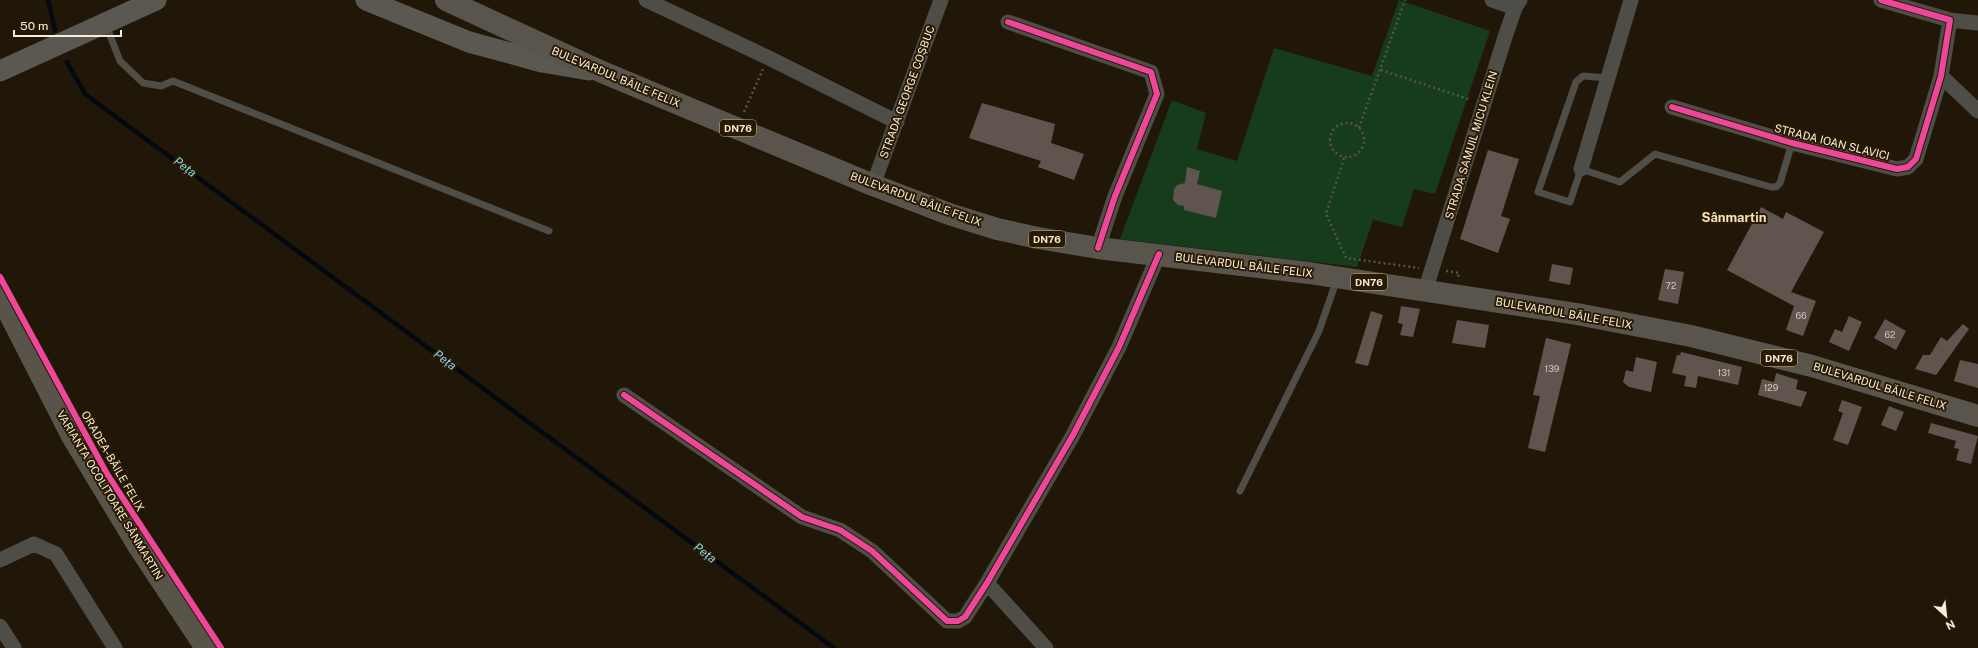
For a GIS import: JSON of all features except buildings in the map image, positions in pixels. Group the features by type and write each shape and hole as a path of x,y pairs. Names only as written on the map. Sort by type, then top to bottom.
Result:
{"highway":[{"name":"VARIANTA OCOLITOARE SÂNMARTIN","path":"0,295 72,436 139,547 206,648"}],"main road":[{"path":"0,71 156,0"},
{"path":"366,0 469,42 542,62 602,72"},
{"name":"BULEVARDUL BĂILE FELIX","path":"446,0 602,72 873,185 949,214 997,229 1038,238 1098,248 1159,254 1338,277 1577,314 1691,336 1812,366 1978,416"}],"street":[{"path":"646,0 897,122"},
{"name":"STRADA GEORGE COȘBUC","path":"873,185 941,0"},
{"path":"1492,0 1518,4"},
{"path":"1581,169 1631,0"},
{"path":"1881,0 1950,20 1978,23"},
{"name":"STRADA SAMUIL MICU KLEIN","path":"1425,291 1518,4"},
{"name":"STRADA IOAN SLAVICI","path":"1672,107 1792,142 1897,168 1908,167 1916,159 1941,76 1950,20"},
{"path":"1008,22 1151,72 1156,85 1157,94 1115,196 1098,248"},
{"path":"1941,76 1978,111"},
{"path":"624,395 802,517 840,530 872,551 946,620 958,621 964,617 987,584 1091,401 1119,347 1159,254"},
{"path":"0,560 34,544 56,554 115,648"},
{"path":"987,584 1046,648"},
{"path":"0,626 14,648"}],"lane":[{"path":"105,23 120,60 143,83 161,86 173,81 549,231"},
{"path":"1608,78 1583,76 1576,82 1538,192 1570,202 1581,169 1620,182 1655,154 1771,187 1776,187 1780,184 1792,142"},
{"path":"1240,491 1319,331 1338,277"}],"path":[{"path":"1359,128 1405,0"},
{"path":"737,128 768,58"},
{"path":"1381,70 1485,104"},
{"path":"1348,123 1359,128 1364,138 1362,148 1355,156 1344,158 1334,152 1329,141 1333,130 1337,126 1348,123"},
{"path":"1344,158 1326,214 1346,258 1459,273 1454,295"}],"green space":[{"path":"1399,0 1490,31 1435,194 1414,189 1402,227 1373,220 1357,267 1120,239 1172,100 1206,113 1197,149 1237,161 1274,48 1372,76"}],"waterway":[{"name":"Peța","path":"48,0 55,30"},
{"name":"Peța","path":"67,62 85,94 834,648"}],"cycle path":[{"path":"1672,107 1792,143 1897,169 1908,167 1916,159 1941,76 1950,20 1881,0"},
{"path":"1008,22 1151,72 1157,94 1115,196 1098,248"},
{"path":"624,395 802,517 840,530 872,551 947,621 958,621 965,617 987,583 1073,435 1119,347 1159,254"},
{"name":"ORADEA-BĂILE FELIX","path":"0,277 107,474 221,648"}],"district":[{"name":"Sânmartin","path":"1734,217"}]}
